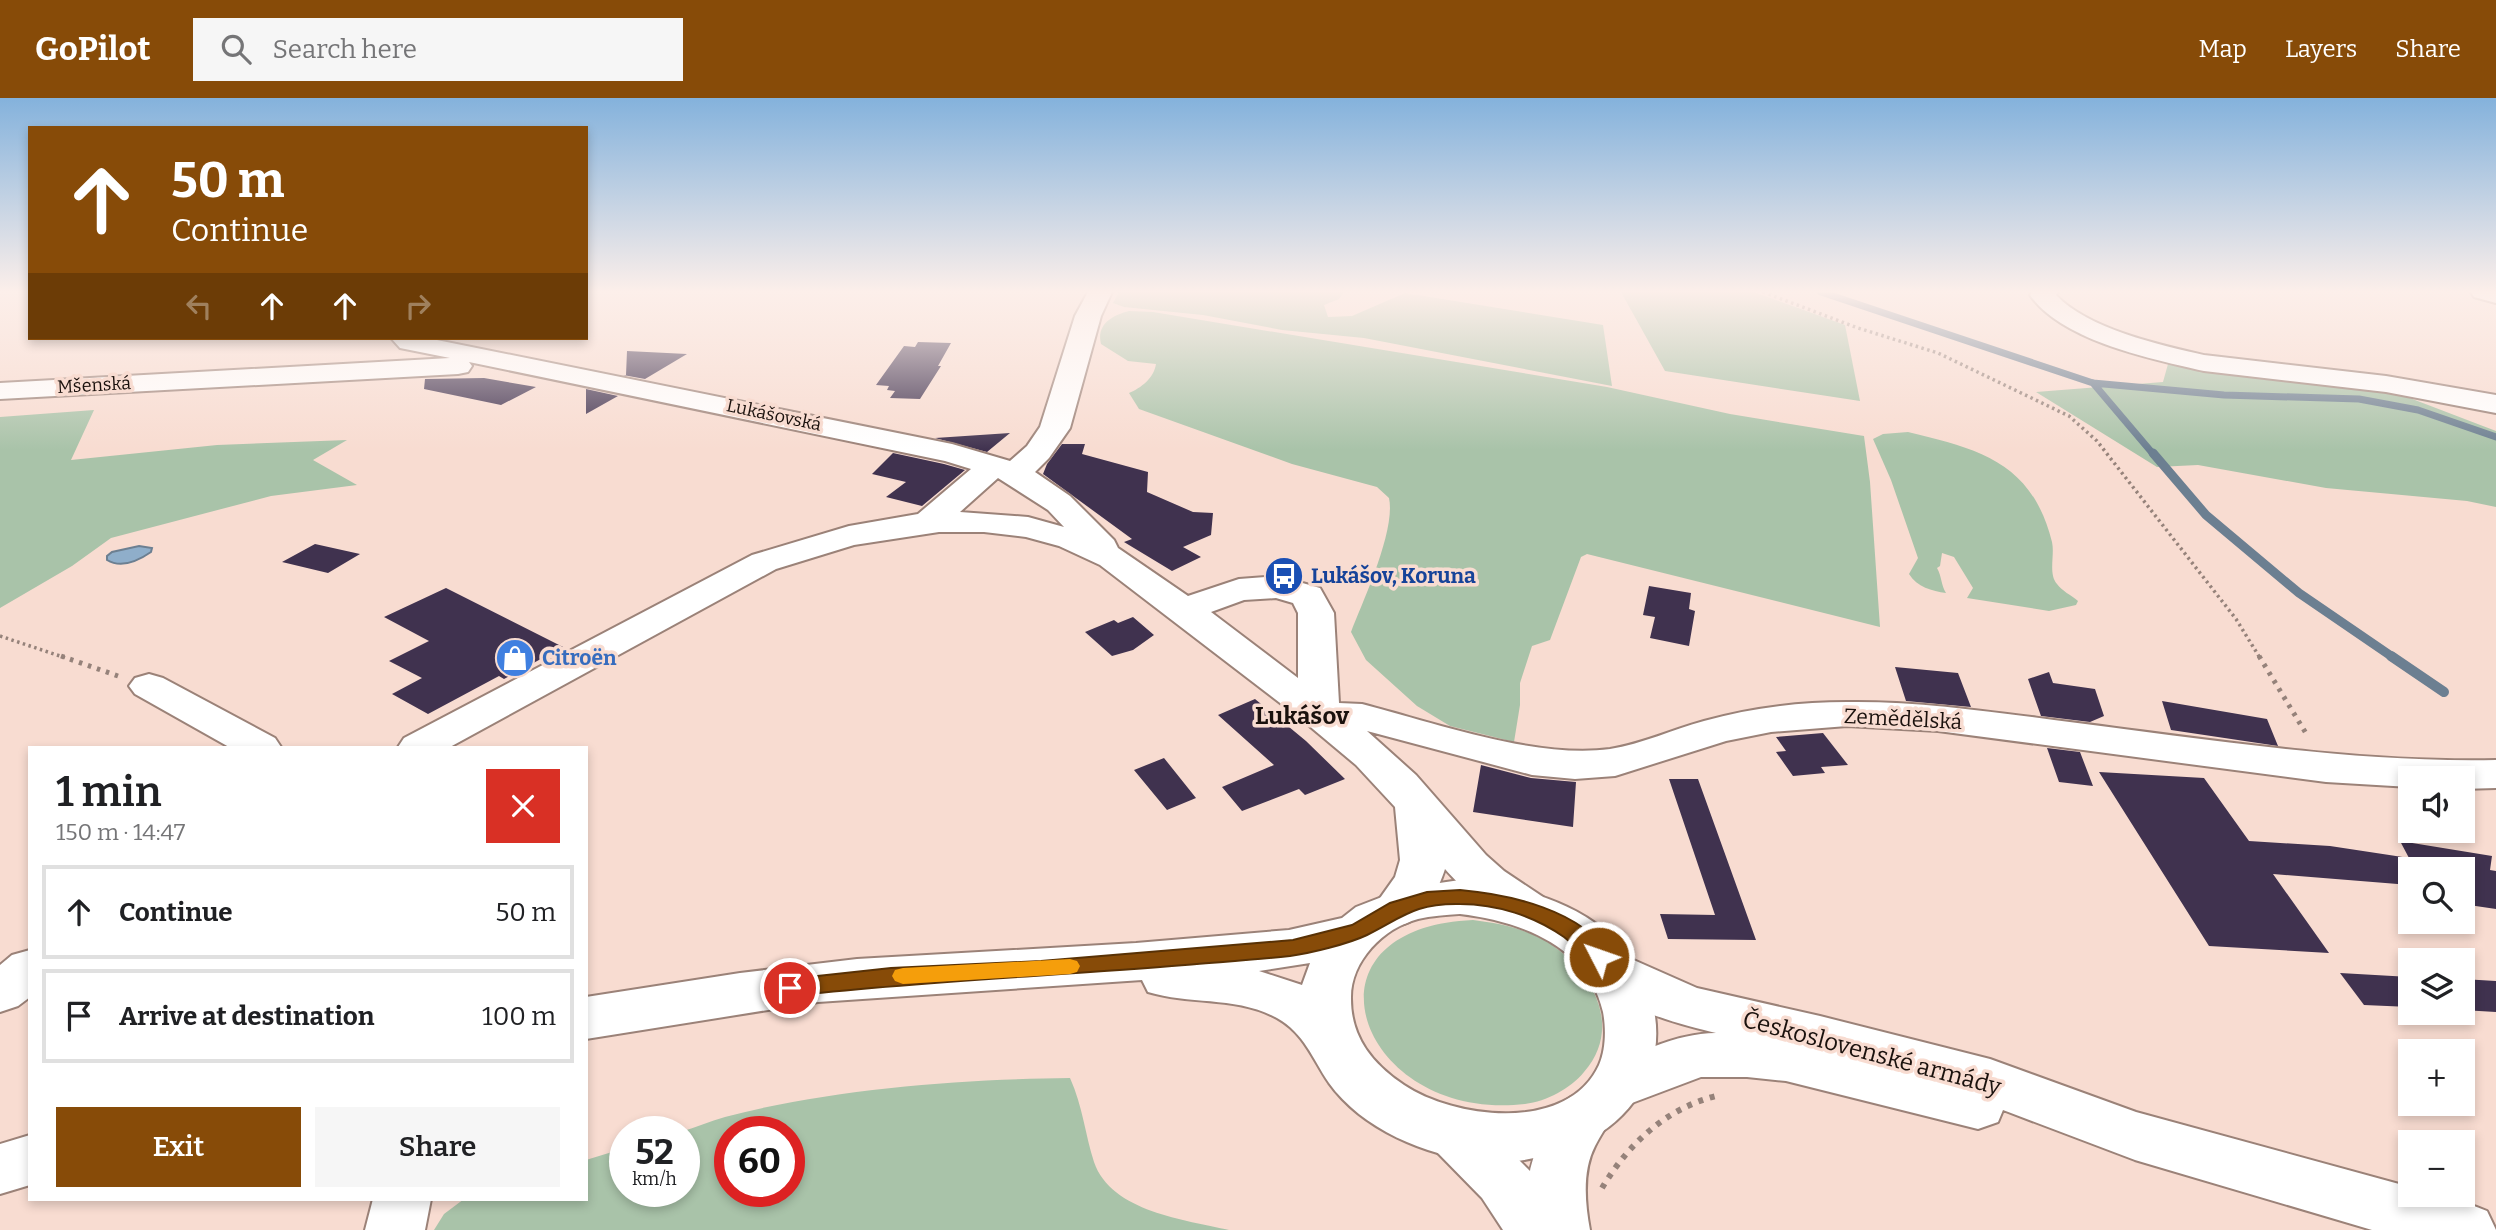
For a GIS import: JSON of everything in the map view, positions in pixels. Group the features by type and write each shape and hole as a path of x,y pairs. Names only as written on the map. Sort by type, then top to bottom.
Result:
{"street":[{"name":"Lukášovská","path":"422,345 770,414 952,453 1005,469 1059,503 1113,558"},
{"path":"928,523 1005,469 1038,452 1055,428 1080,345"},
{"path":"2137,345 2204,363 2386,384 2496,404"},
{"name":"Mšenská","path":"0,391 350,371 463,366 523,367"},
{"name":"Československé armády","path":"421,746 764,562 849,534 928,523 989,523 1025,528 1077,542 1113,558 1185,608 1320,713 1388,772 1472,869 1504,895 1526,909 1559,924 1588,944 1611,969 1626,998 1633,1028 1629,1058 1600,1101"},
{"path":"1185,608 1239,590 1278,587 1307,596 1316,613 1320,713"},
{"path":"149,686 258,746"},
{"name":"Zemědělská","path":"1320,713 1362,717 1532,761 1575,765 1615,762 1718,730 1772,719 1847,714 1938,718 2326,768 2448,775 2496,774"},
{"name":"Československé armády","path":"1417,804 1425,857 1418,879 1339,951 1328,976 1324,1004 1330,1033 1346,1066 1374,1095 1411,1118 1455,1133 1490,1138 1524,1137 1556,1129 1654,1069 1702,1055 1760,1056 1798,1061 1997,1110 2135,1136"},
{"name":"Československé armády","path":"1377,919 1427,899 1460,897 1493,900 1526,909"},
{"path":"588,1018 740,993 891,976 1041,969 1273,950 1321,942 1377,919"},
{"path":"1041,969 1226,983 1293,1004 1312,1014 1330,1033"},
{"name":"Československé armády","path":"1611,969 1650,991 1691,1007 1820,1037 1990,1082 2135,1136 2466,1230"},
{"path":"0,992 28,971"},
{"path":"1560,1230 1556,1185 1560,1158 1569,1135 1600,1101"},
{"path":"1455,1133 1503,1180 1536,1230"},
{"path":"0,1169 28,1161"},
{"path":"395,1230 402,1201"}],"path":[{"path":"1912,345 1938,353 2069,416 2097,441 2236,619 2326,768"},
{"path":"0,636 149,686"}],"green space":[{"path":"1102,345 1352,345 1607,387 1730,414 1864,436 1870,482 1880,627 1587,554 1581,557 1550,640 1532,646 1520,683 1520,705 1514,742 1450,726 1417,706 1366,660 1351,632 1383,546 1390,512 1389,498 1377,487 1292,464 1139,409 1129,393 1146,382 1153,374 1156,364 1128,361"},
{"path":"1399,345 1606,345 1612,386"},
{"path":"1650,345 1849,345 1860,401 1665,371"},
{"path":"2168,364 2381,387 2496,431 2496,507 2467,501 2326,488 2198,465 2157,467 2036,392 2163,382"},
{"path":"94,410 71,460 217,445 347,440 313,460 357,485 271,496 111,538 72,566 0,608 0,417"},
{"path":"1908,432 1979,453 1999,463 2016,477 2031,493 2043,515 2052,542 2054,580 2061,589 2078,601 2076,605 2049,611 1967,598 1973,588 1954,557 1942,553 1940,566 1937,568 1946,593 1925,588 1912,578 1909,574 1918,558 1891,480 1873,439 1883,434"},
{"path":"1473,920 1510,927 1544,940 1561,951 1575,965 1597,998 1602,1035 1596,1054 1578,1078 1550,1097 1525,1104 1468,1102 1421,1084 1387,1056 1368,1022 1365,987 1380,955 1416,931"},
{"path":"1070,1078 1094,1162 1103,1179 1116,1192 1152,1211 1229,1230 434,1230 444,1214 461,1201 588,1201 588,1159 609,1153 609,1207 700,1207 700,1125 714,1121 714,1207 805,1207 805,1116 729,1116 808,1099 896,1087"}],"water":[{"path":"139,546 152,548 151,552 124,564 107,560 107,556 112,552"}],"building":[{"path":"950,345 938,366 941,366 920,399 890,398 895,391 887,390 889,386 876,385 904,346"},
{"path":"627,351 687,354 645,379 623,375 626,375"},
{"path":"484,378 536,387 501,405 424,389 425,379"},
{"path":"586,389 618,396 586,414"},
{"path":"1010,433 987,452 935,438"},
{"path":"1062,444 1085,444 1082,454 1148,472 1147,492 1193,512 1213,513 1211,535 1183,547 1201,557 1172,571 1124,542 1132,539 1043,474"},
{"path":"893,453 965,470 922,506 886,497 906,482 872,474"},
{"path":"315,544 360,554 328,573 282,562"},
{"path":"1649,586 1691,593 1689,609 1695,611 1689,646 1650,638 1655,617 1643,615"},
{"path":"446,588 563,647 504,679 499,676 428,714 392,694 422,678 389,661 429,641 384,617"},
{"path":"1133,617 1154,635 1133,650 1112,656 1085,632 1114,620 1118,623"},
{"path":"1895,667 1958,673 1971,707 1906,701"},
{"path":"2049,672 2053,683 2095,689 2104,716 2090,722 2041,716 2028,679"},
{"path":"1255,699 1306,741 1345,779 1305,795 1299,789 1242,811 1222,787 1274,765 1218,715"},
{"path":"2162,701 2267,719 2278,746 2171,730"},
{"path":"1823,733 1848,765 1821,767 1825,773 1793,776 1776,752 1786,751 1776,737"},
{"path":"2047,748 2080,752 2093,786 2059,782"},
{"path":"1164,758 1196,798 1167,810 1134,770"},
{"path":"1481,765 1531,778 1576,782 1573,827 1473,812"},
{"path":"2099,772 2204,778 2249,841 2330,846 2402,857 2398,857 2398,884 2273,874 2329,953 2209,946"},
{"path":"1669,779 1698,779 1756,940 1668,939 1660,914 1715,915"},
{"path":"2401,843 2492,856 2490,870 2496,871 2496,909 2475,906 2475,857 2408,857"},
{"path":"2340,973 2398,976 2398,1006 2364,1005"},
{"path":"2475,980 2496,981 2496,1012 2475,1011"}],"waterway":[{"path":"1979,345 2093,383"},
{"path":"2093,383 2224,395 2359,399 2418,410 2496,437"},
{"path":"2093,383 2154,455"},
{"path":"2153,453 2206,515 2299,593 2394,658"},
{"path":"2391,656 2444,692"}],"slow traffic":[{"path":"903,976 1070,966"}],"place":[{"name":"Lukášov, Koruna","path":"1284,576"},
{"name":"Citroën","path":"515,658"}],"district":[{"name":"Lukášov","path":"1302,716"}],"route":[{"path":"790,988 891,976 1041,969 1293,948 1340,937 1397,908 1427,899 1460,897 1493,900 1526,909 1559,924 1588,944 1599,957"}]}
